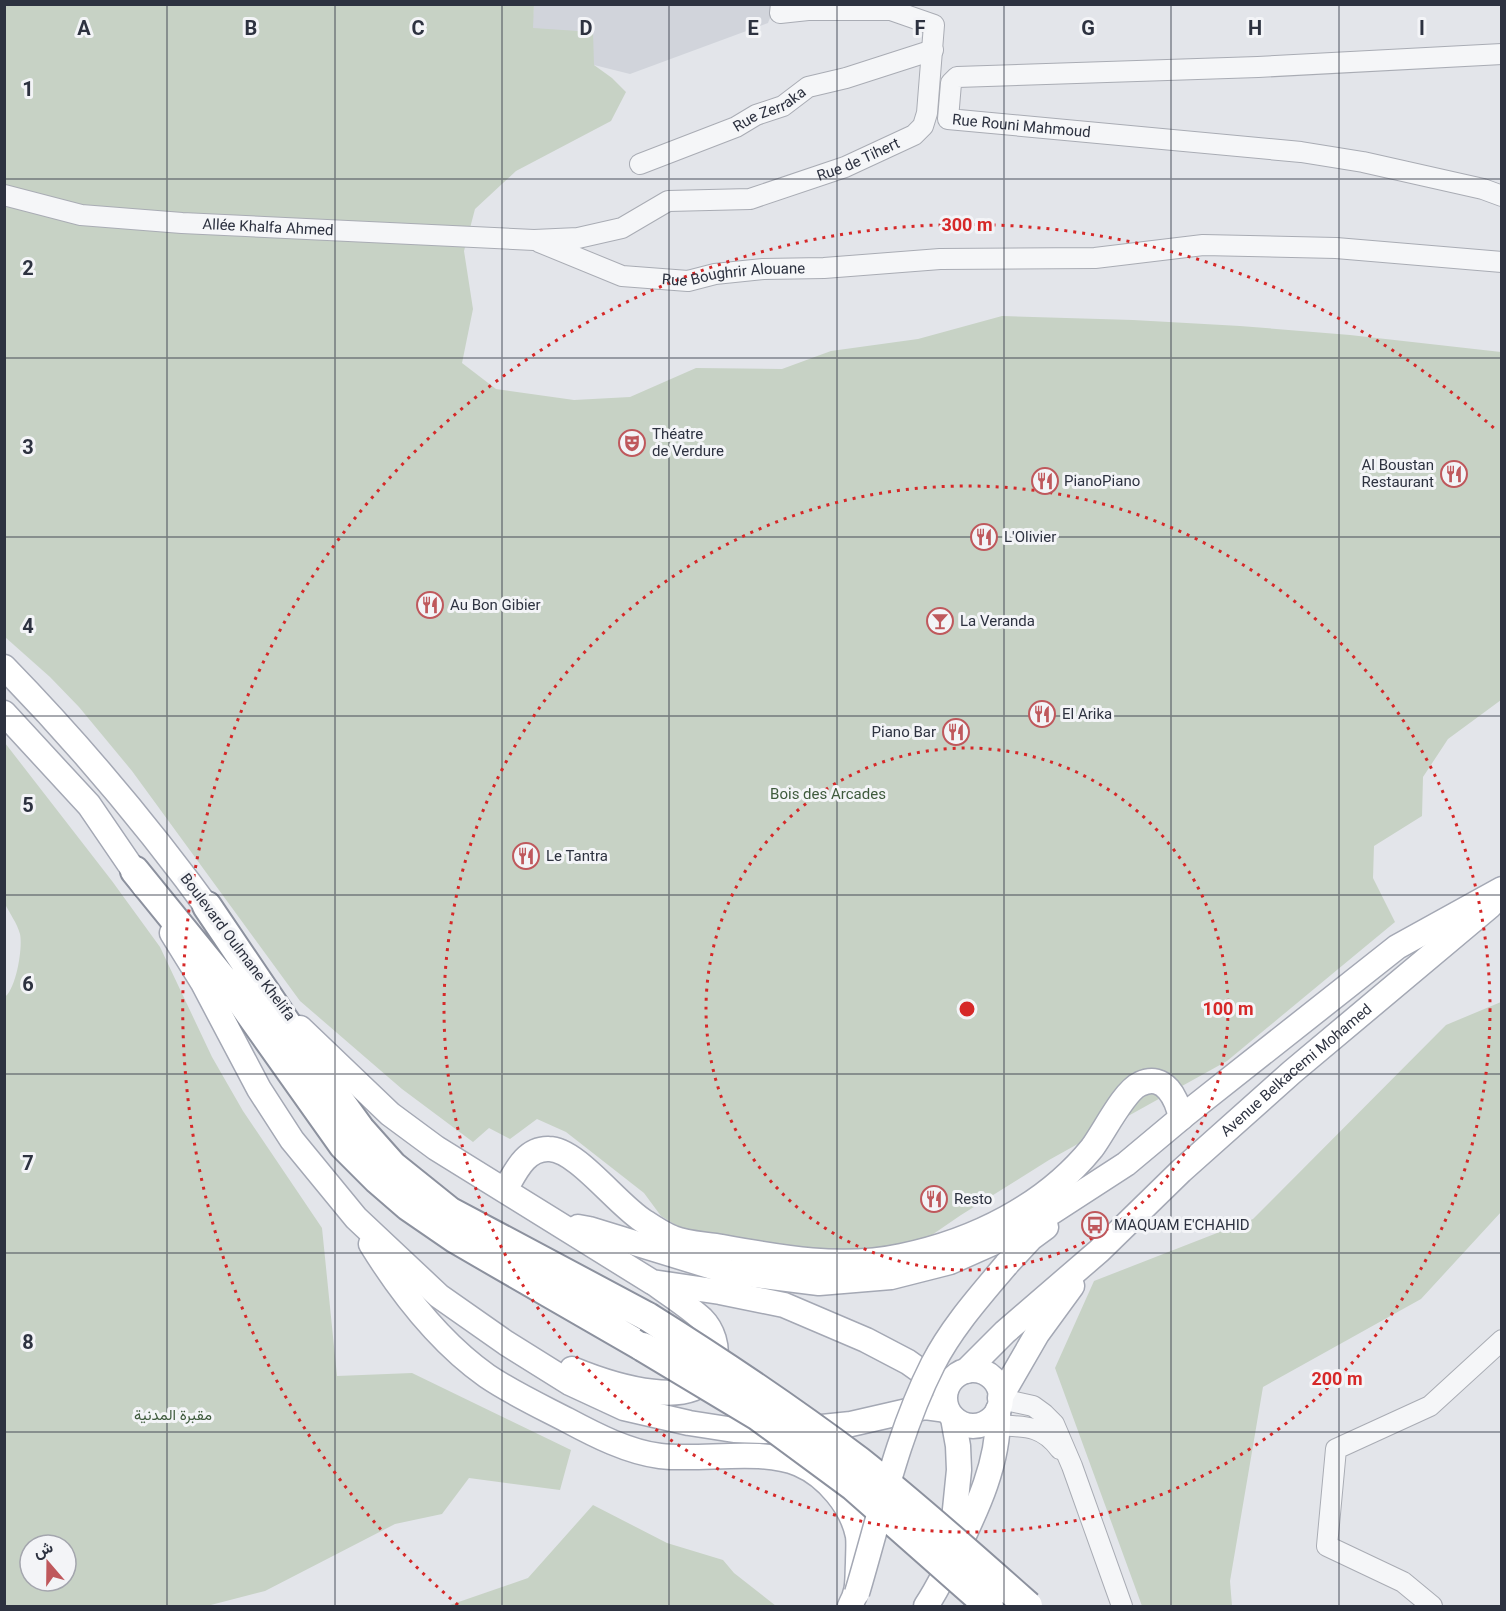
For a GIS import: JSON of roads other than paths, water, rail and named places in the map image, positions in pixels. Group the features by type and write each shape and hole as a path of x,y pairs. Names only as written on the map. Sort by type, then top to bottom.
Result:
{"highway":[{"path":"135,871 243,1004 344,1145 378,1180 408,1206 456,1239 758,1416 853,1486 989,1606"},
{"path":"207,906 326,1082 360,1129 393,1166 449,1211 648,1317 701,1350 859,1462 972,1555 1028,1606"}],"main road":[{"name":"Boulevard Oulmane Khelifa","path":"4,667 45,709 106,779 168,855 305,1035 390,1114 436,1148 652,1282 703,1320 711,1332 716,1347 716,1361 711,1375 702,1385 672,1394 624,1386 584,1374 506,1343"},
{"path":"4,713 89,806 135,871 203,983 259,1089 292,1140 356,1218 439,1296 506,1343 570,1383 624,1408 689,1423 764,1431 851,1424 925,1407 949,1406"},
{"path":"853,1600 907,1426 934,1363 967,1311 1006,1264 1032,1238 1397,947 1502,889"},
{"name":"Avenue Belkacemi Mohamed","path":"1099,1251 1181,1171 1267,1095 1502,897"},
{"path":"505,1190 523,1161 532,1154 549,1149 563,1153 581,1164 618,1202 643,1221 674,1238 803,1260 859,1262 901,1257 944,1246 1001,1223 1060,1182 1078,1165 1097,1142 1131,1089 1141,1083 1151,1080 1168,1087 1178,1103 1181,1118"},
{"path":"560,1225 589,1229 729,1272 819,1283 891,1277 950,1263 1004,1238 1052,1212 1126,1164"},
{"path":"356,1218 407,1297 468,1361 508,1389 598,1435 633,1450 657,1456 682,1458 769,1456 800,1464 826,1482 846,1507 858,1536 853,1600"},
{"path":"950,1563 959,1470 958,1446 949,1406 951,1381 966,1371 1016,1322 1099,1251"},
{"path":"652,1282 720,1292 784,1305 866,1340 908,1362 966,1425 996,1412 1036,1334 1099,1251"},
{"path":"926,1606 937,1590 980,1501 990,1470 999,1389 990,1376 983,1372 966,1371"}],"street":[{"name":"Rue de Tihert","path":"534,240 578,237 622,228 668,201 750,199 845,167 914,135 923,126 927,113 934,25 891,10 808,10 780,13 781,4"},
{"name":"Rue Zerraka","path":"640,164 736,127 756,115 783,106 808,87 846,78 933,50"},
{"name":"Rue Rouni Mahmoud","path":"1502,54 1258,67 957,77 951,83 948,119 1301,152 1363,162 1483,189 1502,196"},
{"name":"Allée Khalfa Ahmed","path":"4,195 81,215 182,223 534,240"},
{"name":"Rue Boughrir Alouane","path":"534,240 622,276 688,281 715,274 763,269 824,268 940,259 1095,258 1203,245 1336,248 1502,262"},
{"path":"1432,1606 1403,1581 1327,1546 1336,1449 1430,1406 1502,1341"},
{"path":"996,1412 1033,1406 1054,1424 1072,1466 1122,1606"},
{"path":"996,1412 1042,1431 1053,1439 1072,1466"}],"place":[{"name":"Théatre de Verdure","path":"632,443"},
{"name":"Al Boustan Restaurant","path":"1454,474"},
{"name":"PianoPiano","path":"1045,481"},
{"name":"L'Olivier","path":"984,537"},
{"name":"Au Bon Gibier","path":"430,605"},
{"name":"La Veranda","path":"940,621"},
{"name":"El Arika","path":"1042,714"},
{"name":"Piano Bar","path":"956,732"},
{"name":"Le Tantra","path":"526,856"},
{"name":"Resto","path":"934,1199"},
{"name":"MAQUAM E'CHAHID","path":"1095,1225"}],"park label":[{"name":"Bois des Arcades","path":"828,794"},
{"name":"مقبرة المدنية","path":"173,1415"}]}
